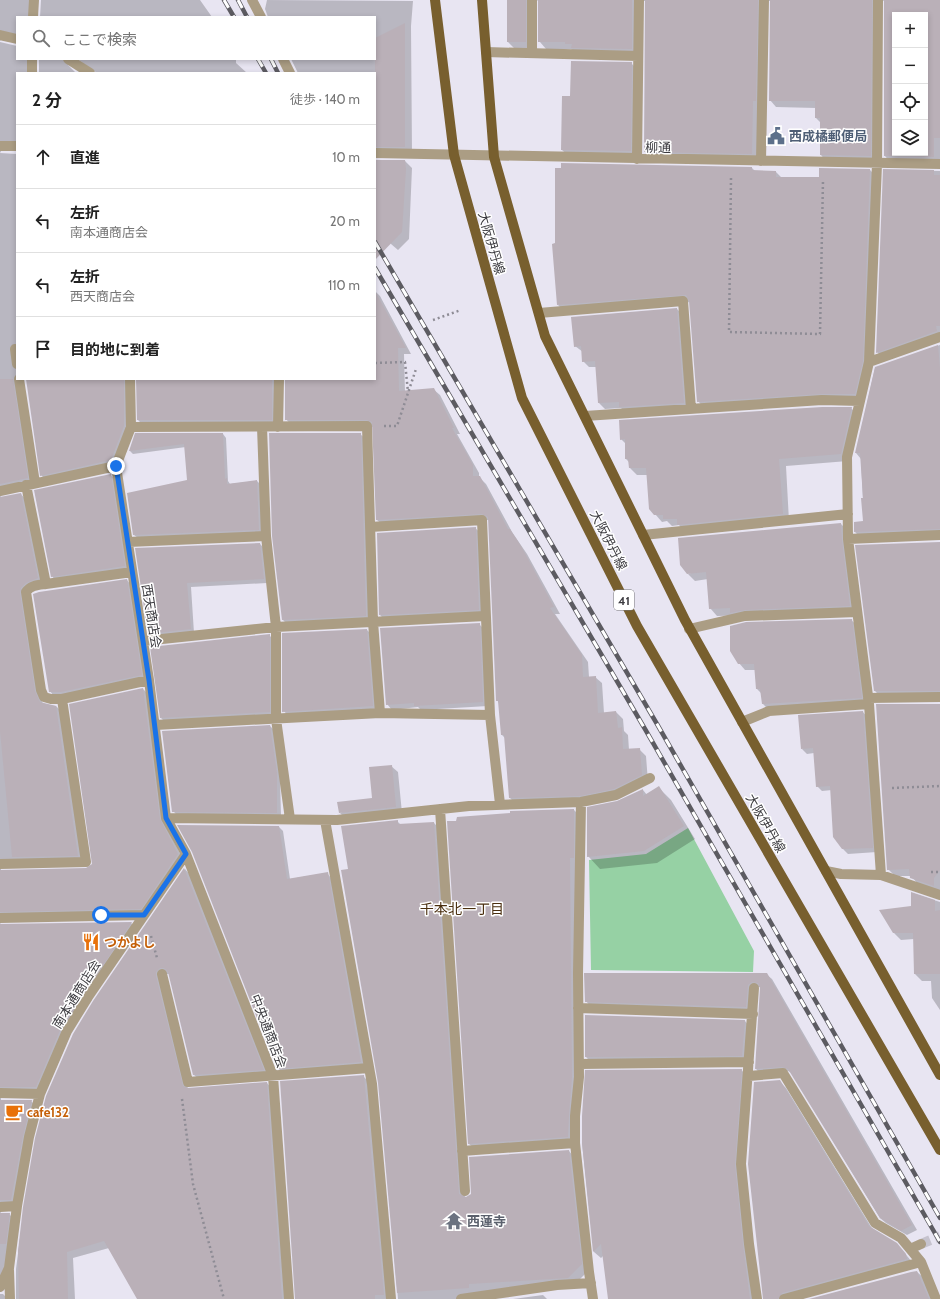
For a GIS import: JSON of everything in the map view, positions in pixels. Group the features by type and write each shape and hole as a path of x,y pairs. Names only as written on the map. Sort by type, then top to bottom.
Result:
{"main road":[{"name":"大阪伊丹線","path":"435,0 454,155 522,398 637,626 940,1150"},
{"name":"大阪伊丹線","path":"482,0 494,157 545,336 689,629 940,1075"}],"street":[{"path":"33,16 34,0"},
{"path":"252,0 260,16"},
{"path":"532,0 532,53"},
{"path":"636,159 639,0"},
{"path":"761,161 764,0"},
{"path":"878,0 877,164 869,362 847,456 848,540 868,701 882,875"},
{"path":"0,35 16,38"},
{"path":"486,52 638,56"},
{"path":"32,60 32,72"},
{"path":"70,60 88,72"},
{"path":"284,60 290,72"},
{"path":"0,146 16,146"},
{"name":"柳通","path":"376,153 494,157 940,164"},
{"path":"539,313 683,301 691,410"},
{"path":"869,362 940,337"},
{"path":"15,349 16,356"},
{"path":"19,380 31,484 46,584"},
{"path":"0,491 116,466 131,427 130,380"},
{"path":"278,427 279,380"},
{"path":"585,416 822,400 860,401"},
{"path":"131,427 367,426 372,622 380,713"},
{"path":"262,427 266,536 276,627 276,719 290,819"},
{"name":"西天商店会","path":"116,466 149,680 166,818 186,854"},
{"path":"643,535 848,514"},
{"path":"370,527 482,520 490,715 500,804"},
{"path":"128,542 266,536"},
{"path":"848,540 940,536"},
{"path":"132,572 34,586 26,592 41,690 44,697 51,699 62,699 149,680"},
{"path":"689,629 745,616 857,612"},
{"path":"143,641 276,627 485,616"},
{"path":"742,722 768,711 868,701 940,697"},
{"path":"0,864 86,862 62,699"},
{"path":"155,725 380,713 490,715"},
{"path":"166,818 325,820 500,804 581,802 616,794 650,778"},
{"path":"581,802 578,1008 579,1064 575,1116 576,1143 593,1299"},
{"path":"440,809 465,1191"},
{"path":"325,820 369,1068 391,1299"},
{"name":"南本通商店会","path":"9,1268 17,1206 29,1137 40,1094 67,1031 88,997 186,854"},
{"name":"中央通商店会","path":"186,854 273,1076 289,1299"},
{"path":"826,871 840,874 882,875 940,896"},
{"path":"0,918 144,915"},
{"path":"162,974 188,1082 369,1068"},
{"path":"754,988 749,1076 741,1164 757,1299"},
{"path":"578,1008 752,1014"},
{"path":"579,1064 749,1062"},
{"path":"749,1076 783,1073 875,1223 901,1238 921,1262 936,1299"},
{"path":"0,1093 40,1094"},
{"path":"462,1151 576,1143"},
{"path":"0,1207 17,1206"},
{"path":"910,1249 921,1244"},
{"path":"784,1299 813,1295 921,1262"},
{"path":"0,1288 9,1268"},
{"path":"9,1268 10,1299"},
{"path":"461,1299 557,1285 591,1283"}],"path":[{"path":"731,161 729,332 820,334 823,163"},
{"path":"433,320 460,310"},
{"path":"376,363 405,362 408,394"},
{"path":"367,426 397,426 416,369"},
{"path":"875,789 940,786"},
{"path":"144,915 162,974"},
{"path":"188,1082 180,1088 193,1184 224,1299"}],"green space":[{"path":"688,828 754,951 753,972 591,970 589,860 646,854"}],"building":[{"path":"507,0 526,0 526,42 507,42"},
{"path":"538,0 632,0 632,49 571,48 572,44 565,44 565,42 538,42"},
{"path":"645,0 758,0 756,101 753,101 752,154 644,152"},
{"path":"770,0 872,0 871,156 820,155 820,118 815,118 815,101 769,101"},
{"path":"884,0 940,0 940,138 934,138 934,157 884,156"},
{"path":"405,23 405,147 376,147 376,38"},
{"path":"571,61 632,62 631,151 561,150 562,96 570,96"},
{"path":"376,160 405,160 406,169 402,232 376,259"},
{"path":"561,163 752,167 752,170 776,171 776,177 819,177 819,168 870,169 863,361 855,394 822,394 697,402 689,301 686,295 557,305 552,244 555,243 555,168 561,168"},
{"path":"883,169 934,170 934,175 940,175 940,326 936,326 937,331 876,353"},
{"path":"376,293 406,348 398,348 399,391 434,388 454,428 452,428 473,465 473,476 480,476 508,529 510,529 521,546 554,607 550,608 582,655 583,677 596,676 598,713 616,711 618,728 622,727 623,749 640,748 642,775 614,789 580,796 509,798 504,735 501,735 498,701 496,701 488,517 482,514 376,520 372,422 367,420 285,420 285,380 376,380"},
{"path":"677,308 684,403 619,407 619,402 598,403 595,361 582,362 581,346 574,347 571,317"},
{"path":"938,345 940,368 940,529 854,532 854,522 863,521 860,453 855,453 875,367"},
{"path":"0,379 13,379 28,478 0,484"},
{"path":"26,380 124,380 124,426 111,460 40,476"},
{"path":"136,380 272,380 272,420 137,420"},
{"path":"822,407 852,407 841,454 779,459 783,514 677,525 677,519 663,519 663,515 654,515 649,509 646,468 629,468 628,459 625,459 625,439 620,440 619,420"},
{"path":"135,433 223,433 225,479 227,478 227,484 257,480 259,530 133,535 127,493 187,480 184,444 129,451"},
{"path":"269,433 361,433 366,616 282,620 272,536"},
{"path":"111,474 125,566 51,577 34,490"},
{"path":"21,493 38,578 26,583 21,588 20,593 35,691 40,702 56,706 78,856 12,857 0,731 0,497"},
{"path":"841,523 850,606 745,610 730,613 730,608 709,609 706,572 687,574 680,565 678,538"},
{"path":"476,527 479,610 379,615 377,533"},
{"path":"940,542 940,691 874,691 855,545"},
{"path":"260,543 264,579 187,583 191,629 148,634 135,548"},
{"path":"127,579 142,675 61,692 49,692 33,594"},
{"path":"852,619 862,698 762,704 760,689 756,689 754,664 738,664 730,651 730,626 746,622"},
{"path":"480,623 483,702 414,706 414,703 386,705 380,628"},
{"path":"367,629 373,706 282,712 282,633"},
{"path":"270,634 270,712 160,718 150,647"},
{"path":"143,688 160,819 178,854 141,909 0,912 0,870 86,868 92,864 69,704"},
{"path":"876,704 940,704 940,870 934,878 934,886 910,878 909,869 887,870"},
{"path":"863,711 873,848 842,849 833,837 830,786 816,787 813,748 801,749 798,715"},
{"path":"270,725 277,773 277,813 172,812 162,731"},
{"path":"392,765 396,807 339,813 337,802 372,798 369,767"},
{"path":"659,786 684,826 644,851 587,857 587,807 617,801 643,789 643,796"},
{"path":"574,809 574,858 570,858 572,1077 568,1137 468,1144 447,821 456,821 457,817 510,813 510,811"},
{"path":"398,820 398,824 434,822 459,1194 466,1197 471,1194 469,1157 569,1150 582,1264 568,1278 469,1284 469,1288 397,1293 378,1083 341,870 348,869 341,826"},
{"path":"177,825 279,826 287,879 328,872 361,1062 277,1069 192,852"},
{"path":"184,868 264,1070 193,1075 168,972 164,968 160,968 156,972 156,976 183,1086 188,1088 267,1082 282,1299 137,1299 104,1241 67,1252 68,1299 19,1299 18,1251 23,1207 35,1138 46,1096 73,1034 93,1001"},
{"path":"911,892 935,900 935,911 940,910 940,974 914,974 913,933 893,933 879,910 911,906"},
{"path":"132,922 61,1028 36,1087 0,1087 0,924"},
{"path":"584,973 767,973 912,1225 901,1231 880,1218 788,1069 782,1067 755,1069 760,988 758,983 752,982 748,985 746,1007 585,1002"},
{"path":"585,1015 745,1020 742,1056 585,1057"},
{"path":"742,1069 735,1165 750,1299 608,1299 601,1244 593,1252 582,1143 585,1070"},
{"path":"364,1075 384,1295 375,1295 375,1299 295,1299 280,1081"},
{"path":"780,1080 869,1226 897,1243 906,1254 907,1259 782,1293 778,1299 763,1299 748,1164 754,1082"},
{"path":"0,1100 32,1100 23,1136 11,1200 0,1200"},
{"path":"0,1213 10,1213 6,1244 0,1244"},
{"path":"917,1271 929,1299 809,1299 911,1272"}],"tunnel":[{"path":"921,1244 940,1236"}],"railway":[{"path":"224,0 233,16"},
{"path":"238,0 246,16"},
{"path":"259,60 265,72"},
{"path":"272,60 278,72"},
{"path":"376,244 657,724 940,1218"},
{"path":"376,270 645,729 940,1242"}],"place":[{"name":"西成橘郵便局","path":"776,136"},
{"name":"つかよし","path":"91,942"},
{"name":"cafe132","path":"14,1112"},
{"name":"西蓮寺","path":"454,1221"}],"district":[{"name":"千本北一丁目","path":"462,909"}],"route":[{"path":"101,915 144,915 186,854 166,818 149,680 116,466"}]}
